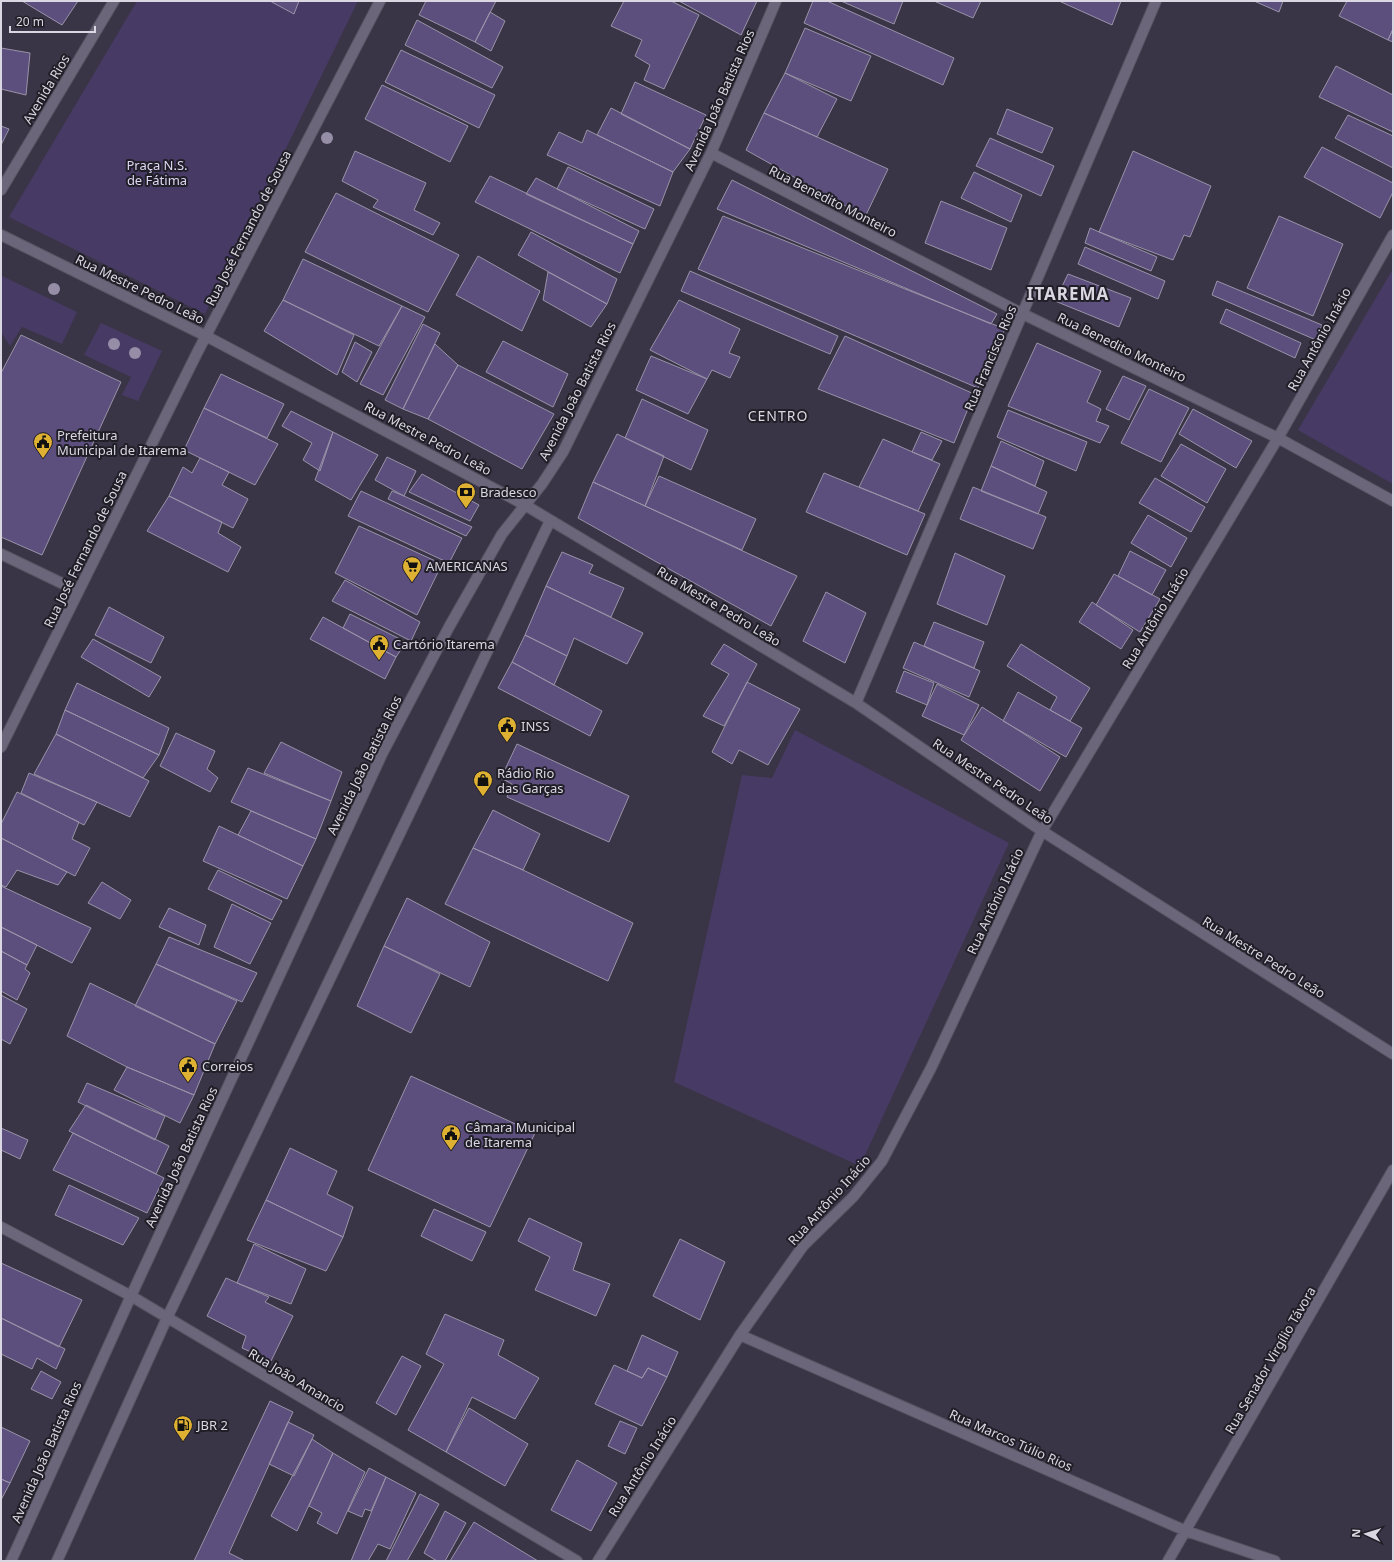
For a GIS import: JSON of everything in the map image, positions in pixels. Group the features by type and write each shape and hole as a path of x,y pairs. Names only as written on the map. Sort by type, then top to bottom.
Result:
{"street":[{"name":"Avenida Rios","path":"1,190 114,1"},
{"name":"Rua José Fernando de Sousa","path":"1,747 206,336 380,1"},
{"name":"Avenida João Batista Rios","path":"11,1561 382,754 449,627 502,534 563,452 711,153 776,1"},
{"name":"Rua Francisco Rios","path":"856,703 1156,1"},
{"name":"Rua Benedito Monteiro","path":"711,153 1023,314 1278,438 1393,501"},
{"name":"Rua Mestre Pedro Leão","path":"1,235 206,336 525,504 856,703 1042,831 1393,1054"},
{"name":"Rua Antônio Inácio","path":"598,1561 740,1335 803,1246 853,1197 882,1161 931,1068 1042,831 1278,438 1393,235"},
{"path":"57,1561 167,1318 550,520"},
{"path":"1,554 78,591"},
{"name":"Rua Senador Virgílio Távora","path":"1168,1561 1393,1170"},
{"name":"Rua João Amancio","path":"1,1227 132,1296 577,1561"},
{"name":"Rua Marcos Túlio Rios","path":"740,1335 1186,1531 1275,1561"}],"green space":[{"name":"Praça N.S. de Fátima","path":"137,1 358,1 205,314 9,217"},
{"path":"1393,269 1393,484 1298,430"},
{"path":"2,276 77,312 62,344 22,327 10,346 1,332"},
{"path":"101,323 162,351 138,401 122,395 131,377 84,355"},
{"path":"795,730 1009,843 860,1166 674,1082 742,775 772,778"}],"building":[{"path":"22,1 78,1 62,25"},
{"path":"270,1 299,1 294,14"},
{"path":"426,1 496,1 475,42 419,15"},
{"path":"624,1 671,1 699,15 664,89 644,80 650,65 635,56 642,40 611,26"},
{"path":"679,1 757,1 741,35"},
{"path":"813,1 827,1 954,58 943,85 804,23"},
{"path":"841,1 903,1 894,24"},
{"path":"934,1 981,1 973,18"},
{"path":"1059,1 1121,1 1112,25"},
{"path":"1254,1 1283,1 1279,12"},
{"path":"1347,1 1393,1 1393,29 1388,40 1339,16"},
{"path":"490,12 505,21 491,51 475,42"},
{"path":"417,20 503,67 492,88 405,45"},
{"path":"805,28 871,56 851,101 785,73"},
{"path":"1393,29 1393,42 1388,40"},
{"path":"1,48 30,53 26,95 1,89"},
{"path":"401,50 495,95 479,128 385,82"},
{"path":"1336,66 1393,95 1393,132 1319,97"},
{"path":"785,73 837,99 817,137 764,113"},
{"path":"635,82 706,115 690,149 621,114"},
{"path":"382,85 468,126 450,162 365,119"},
{"path":"611,108 690,149 673,172 597,135"},
{"path":"1007,109 1053,128 1042,153 997,134"},
{"path":"764,113 888,169 865,217 746,150"},
{"path":"1348,115 1393,136 1393,168 1335,138"},
{"path":"1,126 9,129 1,145"},
{"path":"587,130 673,172 660,206 547,155 559,132 582,143"},
{"path":"990,138 1054,166 1041,196 976,166"},
{"path":"1322,147 1393,183 1393,192 1380,218 1304,177"},
{"path":"355,151 426,183 414,210 440,223 433,235 373,207 378,200 342,181"},
{"path":"1133,151 1211,186 1190,237 1184,235 1173,260 1099,232"},
{"path":"568,167 654,209 645,229 557,189"},
{"path":"974,172 1022,195 1011,222 961,198"},
{"path":"490,176 633,244 620,273 475,202"},
{"path":"536,178 639,231 633,244 526,194"},
{"path":"732,180 997,314 991,324 717,209"},
{"path":"336,193 459,255 428,312 305,252"},
{"path":"941,201 1007,228 991,270 925,243"},
{"path":"723,216 1005,329 978,388 698,269"},
{"path":"1279,216 1343,244 1313,316 1247,288"},
{"path":"1090,228 1157,257 1151,271 1085,243"},
{"path":"531,232 617,279 607,304 518,255"},
{"path":"1085,247 1165,281 1158,299 1078,264"},
{"path":"478,256 540,291 522,331 456,295"},
{"path":"303,259 402,306 379,346 283,300"},
{"path":"690,271 838,336 830,354 681,291"},
{"path":"548,272 607,304 591,327 543,300"},
{"path":"1068,274 1131,298 1119,327 1055,301"},
{"path":"1217,281 1322,325 1316,340 1212,295"},
{"path":"283,300 354,335 337,375 264,331"},
{"path":"679,300 740,329 729,353 740,357 730,378 712,370 707,379 650,350"},
{"path":"402,306 425,317 383,395 360,384"},
{"path":"1226,309 1301,343 1295,358 1220,323"},
{"path":"423,324 440,333 403,409 385,400"},
{"name":"Prefeitura Municipal de Itarema","path":"21,335 121,382 42,555 1,537 1,373"},
{"path":"845,336 974,394 954,443 818,389"},
{"path":"503,341 568,374 553,407 486,372"},
{"path":"355,342 372,352 357,382 342,372"},
{"path":"1037,343 1101,371 1087,402 1101,409 1096,421 1109,426 1100,443 1008,406"},
{"path":"435,344 458,365 428,419 403,409"},
{"path":"651,356 707,379 688,414 636,390"},
{"path":"458,365 554,414 522,469 428,419"},
{"path":"221,374 284,404 267,438 204,408"},
{"path":"1123,376 1146,386 1129,420 1106,409"},
{"path":"1149,389 1189,408 1161,462 1121,443"},
{"path":"642,399 708,430 691,470 625,438"},
{"path":"204,408 278,444 255,485 184,450"},
{"path":"1193,409 1252,441 1236,468 1179,434"},
{"path":"1008,410 1087,442 1076,471 997,437"},
{"path":"291,411 333,432 320,471 303,460 312,443 282,426"},
{"path":"333,432 378,455 351,500 315,480"},
{"path":"921,432 942,441 932,460 912,452"},
{"path":"617,434 664,456 645,506 593,482"},
{"path":"883,439 940,464 918,511 859,487"},
{"path":"1001,441 1044,461 1035,486 991,466"},
{"path":"1181,444 1226,469 1207,503 1161,476"},
{"path":"387,457 416,471 404,496 375,480"},
{"path":"200,458 229,472 222,485 248,499 233,528 169,496 183,467 192,473"},
{"path":"991,466 1047,492 1038,514 981,491"},
{"path":"824,473 925,514 907,555 806,512"},
{"path":"422,474 479,505 470,521 409,492"},
{"path":"659,476 756,519 742,550 645,506"},
{"path":"1155,478 1205,507 1191,532 1139,503"},
{"path":"593,482 797,576 771,626 578,518"},
{"path":"973,487 1046,517 1033,549 960,519"},
{"path":"361,491 462,538 449,563 348,516"},
{"path":"392,491 472,527 466,536 388,499"},
{"path":"169,496 222,522 218,533 241,547 228,572 147,531"},
{"path":"1148,515 1187,538 1171,567 1131,543"},
{"path":"359,526 442,564 417,615 335,573"},
{"path":"1130,551 1166,570 1152,595 1118,576"},
{"path":"562,552 593,565 589,573 624,588 611,617 546,586"},
{"path":"955,553 1005,576 987,625 937,604"},
{"path":"1114,574 1160,599 1140,632 1096,605"},
{"path":"345,580 420,622 411,641 332,601"},
{"path":"546,586 643,633 627,664 574,638 567,656 525,635"},
{"path":"826,592 866,613 845,663 803,641"},
{"path":"1092,602 1133,630 1121,649 1079,622"},
{"path":"109,607 164,637 151,663 95,635"},
{"path":"350,614 406,642 396,657 343,628"},
{"path":"323,617 396,657 385,679 310,639"},
{"path":"934,622 984,642 974,668 924,646"},
{"path":"525,635 567,656 554,685 512,662"},
{"path":"93,639 161,677 149,697 81,657"},
{"path":"914,642 980,671 969,697 903,668"},
{"path":"724,644 757,664 724,726 703,716 729,674 711,664"},
{"path":"1021,644 1090,688 1070,721 1050,710 1057,697 1007,666"},
{"path":"512,662 602,711 590,736 498,688"},
{"path":"904,671 934,683 927,705 896,692"},
{"path":"747,682 800,709 768,765 739,750 732,764 712,752"},
{"path":"77,683 169,728 159,755 65,710"},
{"path":"937,684 979,705 964,735 922,716"},
{"path":"1018,692 1082,728 1066,757 1003,721"},
{"path":"982,707 1060,757 1040,791 961,740"},
{"path":"65,710 159,755 143,778 56,734"},
{"path":"176,733 215,751 207,769 218,778 210,792 160,766"},
{"path":"56,734 149,781 130,817 34,774"},
{"path":"281,742 342,772 331,801 264,773"},
{"path":"517,744 629,796 609,842 507,797 512,784 501,778"},
{"path":"248,768 331,801 316,839 231,802"},
{"path":"29,773 97,802 84,825 21,793"},
{"path":"17,792 79,822 72,839 90,848 75,876 1,838 1,824"},
{"path":"493,810 540,834 523,870 473,848"},
{"path":"251,811 316,839 303,866 238,835"},
{"path":"219,826 303,866 287,899 203,861"},
{"path":"1,838 67,872 58,885 17,870 6,887 1,885"},
{"path":"473,848 523,870 633,923 608,981 445,904"},
{"path":"218,870 282,901 272,920 208,889"},
{"path":"102,882 131,900 120,919 88,903"},
{"path":"1,886 91,928 72,963 1,927"},
{"path":"407,898 490,942 470,987 384,946"},
{"path":"232,904 271,923 250,964 214,947"},
{"path":"169,908 206,925 199,945 159,927"},
{"path":"1,927 37,945 27,965 1,951"},
{"path":"169,937 257,973 242,1002 156,964"},
{"path":"384,946 440,974 411,1033 357,1006"},
{"path":"1,951 27,965 25,969 30,973 17,1000 1,991"},
{"path":"156,964 237,1001 215,1044 135,1006"},
{"path":"90,983 215,1044 194,1095 127,1067 67,1036"},
{"path":"1,995 27,1009 10,1044 1,1039"},
{"path":"127,1067 194,1095 180,1123 114,1090"},
{"name":"Câmara Municipal de Itarema","path":"411,1076 535,1133 490,1227 368,1170"},
{"path":"87,1083 165,1116 155,1140 78,1102"},
{"path":"86,1105 169,1146 156,1174 69,1131"},
{"path":"1,1128 28,1140 20,1159 1,1150"},
{"path":"73,1133 164,1178 147,1213 53,1170"},
{"path":"290,1148 337,1171 327,1194 353,1207 343,1237 266,1200"},
{"path":"69,1185 139,1218 123,1245 55,1215"},
{"path":"266,1200 343,1237 326,1271 247,1240"},
{"path":"434,1209 486,1232 472,1261 421,1236"},
{"path":"529,1218 582,1243 573,1270 610,1284 596,1316 535,1290 550,1257 518,1241"},
{"path":"680,1239 725,1262 700,1320 653,1296"},
{"path":"254,1244 306,1269 291,1304 237,1283"},
{"path":"1,1263 82,1300 59,1347 1,1318"},
{"path":"226,1278 269,1297 265,1302 293,1316 271,1361 242,1348 246,1336 207,1316"},
{"path":"445,1314 504,1340 498,1355 539,1378 515,1419 472,1397 446,1452 408,1430 444,1364 426,1354"},
{"path":"1,1318 65,1349 56,1369 37,1358 32,1369 1,1354"},
{"path":"642,1335 678,1352 667,1377 648,1368 642,1378 627,1371"},
{"path":"402,1356 421,1366 396,1415 376,1403"},
{"path":"614,1365 642,1378 648,1368 667,1377 642,1426 595,1404"},
{"path":"41,1371 61,1382 52,1399 31,1389"},
{"path":"270,1401 293,1412 229,1553 245,1561 194,1561"},
{"path":"469,1408 528,1444 505,1486 446,1452"},
{"path":"620,1421 637,1428 625,1454 608,1446"},
{"path":"288,1422 314,1435 294,1476 269,1464"},
{"path":"1,1427 30,1441 10,1483 1,1479"},
{"path":"312,1439 333,1453 297,1531 271,1516"},
{"path":"333,1453 365,1472 337,1534 317,1523 322,1513 309,1506"},
{"path":"577,1460 617,1483 591,1531 551,1510"},
{"path":"369,1468 386,1477 371,1511 365,1509 362,1517 348,1511"},
{"path":"386,1477 416,1493 390,1549 378,1544 368,1561 351,1561"},
{"path":"1,1479 10,1483 1,1500"},
{"path":"420,1494 439,1504 407,1561 386,1561"},
{"path":"445,1511 466,1523 445,1561 437,1561 424,1553"},
{"path":"474,1522 538,1561 450,1561"}],"place":[{"name":"Prefeitura Municipal de Itarema","path":"43,459"},
{"name":"Bradesco","path":"466,509"},
{"name":"AMERICANAS","path":"412,583"},
{"name":"Cartório Itarema","path":"379,661"},
{"name":"INSS","path":"507,743"},
{"name":"Rádio Rio das Garças","path":"483,797"},
{"name":"Correios","path":"188,1083"},
{"name":"Câmara Municipal de Itarema","path":"451,1151"},
{"name":"JBR 2","path":"183,1442"}],"district":[{"name":"ITAREMA","path":"1068,294"},
{"name":"CENTRO","path":"778,416"}]}
